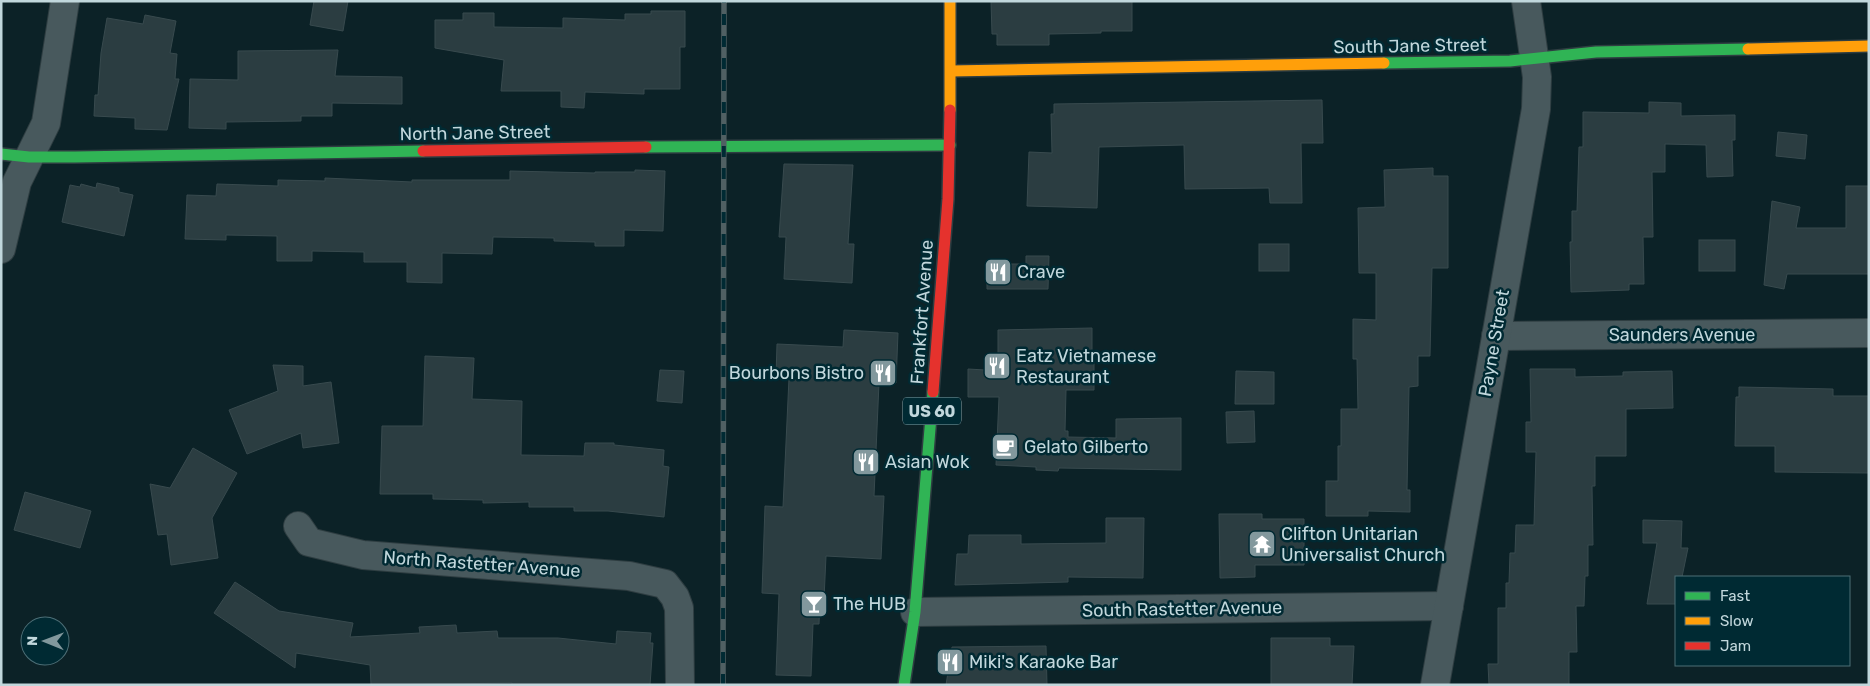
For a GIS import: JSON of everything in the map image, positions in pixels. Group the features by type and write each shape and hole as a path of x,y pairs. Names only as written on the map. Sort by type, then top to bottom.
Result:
{"street":[{"path":"1,249 16,182 46,123 65,1"},
{"name":"Frankfort Avenue","path":"904,685 915,612 948,199 951,71 950,1"},
{"name":"Payne Street","path":"1435,685 1536,109 1538,77 1526,1"},
{"name":"South Jane Street","path":"951,71 1510,62 1596,52 1869,46"},
{"name":"North Jane Street","path":"1,154 29,157 698,146 950,145"},
{"name":"Saunders Avenue","path":"1496,336 1869,333"},
{"name":"North Rastetter Avenue","path":"298,526 309,542 363,555 629,576 665,584 676,597 679,608 680,685"},
{"name":"South Rastetter Avenue","path":"915,612 1449,606"}],"building":[{"path":"314,1 348,1 343,31 310,25"},
{"path":"991,1 1132,1 1132,31 1049,34 1049,45 997,45 997,34 992,34"},
{"path":"651,11 685,11 685,47 680,47 680,89 644,89 644,94 585,92 584,108 561,107 561,91 501,91 504,60 435,48 435,20 463,20 463,13 494,13 494,27 563,28 563,18 625,20 625,14 651,14"},
{"path":"145,15 176,21 170,53 177,54 175,79 179,79 167,130 135,129 135,118 94,116 95,95 98,95 101,53 107,18 143,24"},
{"path":"338,50 335,76 402,77 402,104 332,103 332,116 301,116 301,121 226,122 226,129 189,128 190,79 238,80 238,51"},
{"path":"1322,100 1323,143 1301,143 1302,203 1270,203 1269,188 1185,189 1184,145 1099,147 1097,208 1027,206 1029,152 1052,153 1051,114 1054,114 1054,104"},
{"path":"1649,102 1681,103 1681,116 1735,115 1735,140 1732,140 1733,176 1707,177 1706,145 1665,144 1665,172 1652,172 1653,237 1643,237 1644,284 1629,284 1629,290 1571,292 1570,242 1572,242 1572,211 1577,211 1579,147 1583,147 1583,112 1649,113"},
{"path":"1778,132 1807,135 1805,159 1776,156"},
{"path":"784,164 853,165 848,244 854,244 852,283 784,279 786,237 779,237"},
{"path":"1433,168 1433,176 1448,176 1448,268 1432,268 1430,356 1418,356 1418,386 1409,387 1407,490 1410,490 1410,512 1368,511 1368,516 1326,516 1326,481 1338,481 1338,446 1341,446 1341,409 1358,409 1357,359 1353,359 1353,319 1376,320 1376,273 1359,273 1358,208 1385,207 1384,170"},
{"path":"635,170 665,171 663,231 624,230 624,246 595,246 595,242 554,241 554,238 493,237 492,254 442,253 442,283 407,282 407,262 364,262 364,252 312,251 312,261 277,261 277,236 226,235 226,240 185,239 187,195 216,196 217,184 278,186 278,180 325,181 325,178 412,182 412,180 510,180 510,171 595,173 635,172"},
{"path":"97,183 119,188 119,192 133,195 124,236 62,222 70,185 80,187 81,184 96,188"},
{"path":"1846,186 1869,186 1869,274 1787,274 1784,289 1764,285 1772,201 1800,207 1796,228 1846,228"},
{"path":"1699,240 1735,240 1735,271 1699,271"},
{"path":"1259,244 1289,244 1289,271 1259,271"},
{"path":"1026,256 1049,256 1048,289 987,289 987,264 1026,264"},
{"path":"1092,328 1094,390 1066,390 1065,431 1068,431 1068,437 1116,438 1116,419 1181,418 1181,470 1059,468 1058,471 1036,470 1036,467 996,465 999,397 968,397 968,369 985,370 985,360 998,361 998,330"},
{"path":"844,330 898,333 896,383 879,383 874,496 884,496 881,559 826,556 824,599 820,599 819,624 813,624 811,676 776,675 779,594 762,593 765,506 783,507 789,378 776,377 777,344 843,347"},
{"path":"425,356 474,358 472,399 522,401 521,455 584,456 585,443 614,443 614,445 664,450 663,466 669,467 664,517 608,511 574,511 574,507 529,507 529,502 483,503 483,500 433,499 433,494 380,494 382,426 423,426"},
{"path":"273,365 303,366 303,386 331,382 339,443 303,448 301,433 247,454 229,410 278,391"},
{"path":"1530,369 1575,369 1575,377 1623,376 1623,372 1672,371 1673,408 1626,409 1626,456 1595,456 1595,486 1592,486 1593,545 1588,545 1588,576 1585,576 1584,606 1576,606 1577,652 1569,652 1569,685 1489,685 1488,664 1498,664 1498,608 1506,608 1506,583 1509,583 1510,553 1515,553 1516,525 1534,525 1536,452 1526,452 1526,422 1531,422"},
{"path":"660,370 684,371 682,403 657,401"},
{"path":"1236,371 1274,372 1274,404 1235,404"},
{"path":"1739,387 1833,389 1833,396 1869,396 1869,473 1775,472 1775,446 1735,446 1736,397 1739,397"},
{"path":"1254,411 1255,442 1227,443 1226,412"},
{"path":"193,448 237,473 212,518 218,558 171,565 167,534 158,535 150,484 170,488"},
{"path":"25,492 91,511 80,548 14,530"},
{"name":"Clifton Unitarian Universalist Church","path":"1219,514 1262,514 1262,519 1304,519 1304,565 1255,565 1255,577 1220,578"},
{"path":"1106,518 1144,518 1143,578 1068,577 1068,582 955,585 957,554 968,554 969,535 1021,535 1021,544 1106,543"},
{"path":"1643,520 1682,521 1681,548 1688,548 1682,576 1675,576 1675,604 1647,604 1657,543 1643,543"},
{"path":"235,582 279,611 353,623 350,637 420,633 419,627 456,625 457,633 497,631 498,638 558,638 616,644 617,631 651,633 650,643 653,643 650,685 512,685 512,683 371,685 370,665 296,653 295,668 214,613"},
{"path":"1271,638 1330,638 1330,646 1354,646 1352,685 1271,685"},
{"path":"1046,646 1047,685 946,685 952,647"}],"railway":[{"path":"723,685 724,1"}],"traffic: fast":[{"path":"1384,63 1510,61 1596,52 1748,49"},
{"path":"646,147 950,145"},
{"path":"1,154 29,157 75,157 423,151"},
{"path":"904,685 915,612 933,392"}],"traffic: slow":[{"path":"950,1 950,110"},
{"path":"1748,49 1869,46"},
{"path":"951,71 1384,63"}],"traffic: jam":[{"path":"933,392 948,199 950,110"},
{"path":"423,151 646,147"}],"place":[{"name":"Crave","path":"998,272"},
{"name":"Eatz Vietnamese Restaurant","path":"997,366"},
{"name":"Bourbons Bistro","path":"883,373"},
{"name":"Gelato Gilberto","path":"1005,447"},
{"name":"Asian Wok","path":"866,462"},
{"name":"Clifton Unitarian Universalist Church","path":"1262,544"},
{"name":"The HUB","path":"814,604"},
{"name":"Miki's Karaoke Bar","path":"950,662"}]}
